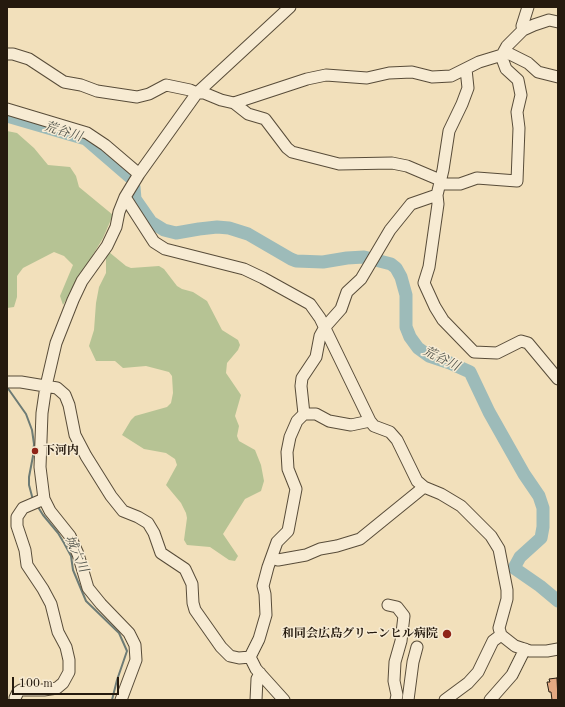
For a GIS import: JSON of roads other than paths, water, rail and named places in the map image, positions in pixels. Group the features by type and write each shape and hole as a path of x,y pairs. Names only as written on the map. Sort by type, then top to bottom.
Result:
{"street":[{"path":"39,502 42,413 46,386 56,343 82,281 107,246 116,227 119,212 125,197 139,174 196,93 290,7"},
{"path":"523,30 522,26 528,7"},
{"path":"7,54 13,54 29,59 64,82 81,85 96,91 137,97 149,94 166,85 190,90 196,93 204,93 221,100 234,103 248,114 264,119 287,148 292,152 339,164 399,164 407,166 440,182 460,184 477,178 517,181 519,128 517,112 521,95 518,80 506,69 502,55 507,46 523,30 549,20 558,22"},
{"path":"234,103 307,79 326,75 367,78 388,73 412,72 432,77 451,76 479,62 510,54 528,63 538,72 558,77"},
{"path":"466,69 468,88 449,131 438,195 430,267 424,284 443,320 474,352 497,353 521,340 528,344 558,379"},
{"path":"7,109 87,133 105,145 139,174"},
{"path":"304,414 301,386 302,378 316,357 320,336 325,327 341,309 347,292 361,279 390,230 411,204 438,195"},
{"path":"125,197 154,242 165,249 244,269 310,304 325,327 370,421 374,426 390,432 397,440 417,481 424,487 441,494 461,506 491,536 499,549 507,590 507,600 499,628 501,635 515,646 530,651 547,651 558,649"},
{"path":"7,382 21,382 57,388 65,395 69,405 75,435 86,456 111,496 123,511 148,523 161,553 185,568 192,584 195,610 221,647 230,656 239,658 250,657"},
{"path":"250,657 259,640 266,615 265,594 262,586 277,542 288,531 296,490 288,469 287,452 290,437 297,421 304,414 316,414 329,421 351,425 370,421"},
{"path":"272,558 278,560 306,555 320,549 337,546 360,539 424,487"},
{"path":"14,699 21,690 44,690 57,688 63,683 69,672 69,660 66,647 58,632 51,604 27,565 25,550 17,526 17,517 23,508 39,502"},
{"path":"39,502 50,511 70,536 78,554 88,588 128,633 135,645 136,660 121,700"},
{"path":"388,605 397,607 404,616 402,641 395,662 394,681 397,695 396,700"},
{"path":"445,700 468,683 478,672 493,641 501,635"},
{"path":"408,700 413,662 417,647"},
{"path":"490,700 512,675 525,649"},
{"path":"250,657 260,673 284,700"},
{"path":"256,700 257,679 260,673"}],"waterway":[{"name":"荒谷川","path":"7,116 86,139 130,177"},
{"name":"荒谷川","path":"134,187 135,199 151,222 164,230 176,233 217,227 229,228 248,234 296,261 323,262 364,257 391,264 396,268 401,277 406,295 406,327 410,337 418,348 429,356 470,372 489,412 524,474 539,496 543,508 543,527 541,538 520,557 514,568 540,586 558,601"},
{"name":"城六川","path":"7,387 26,414 32,430 34,444 29,485 33,500"},
{"name":"城六川","path":"38,507 58,533 71,556 73,570 86,601 119,633 127,651 112,700"}],"place":[{"name":"下河内","path":"35,451"},
{"name":"和同会広島グリーンヒル病院","path":"447,634"}]}
